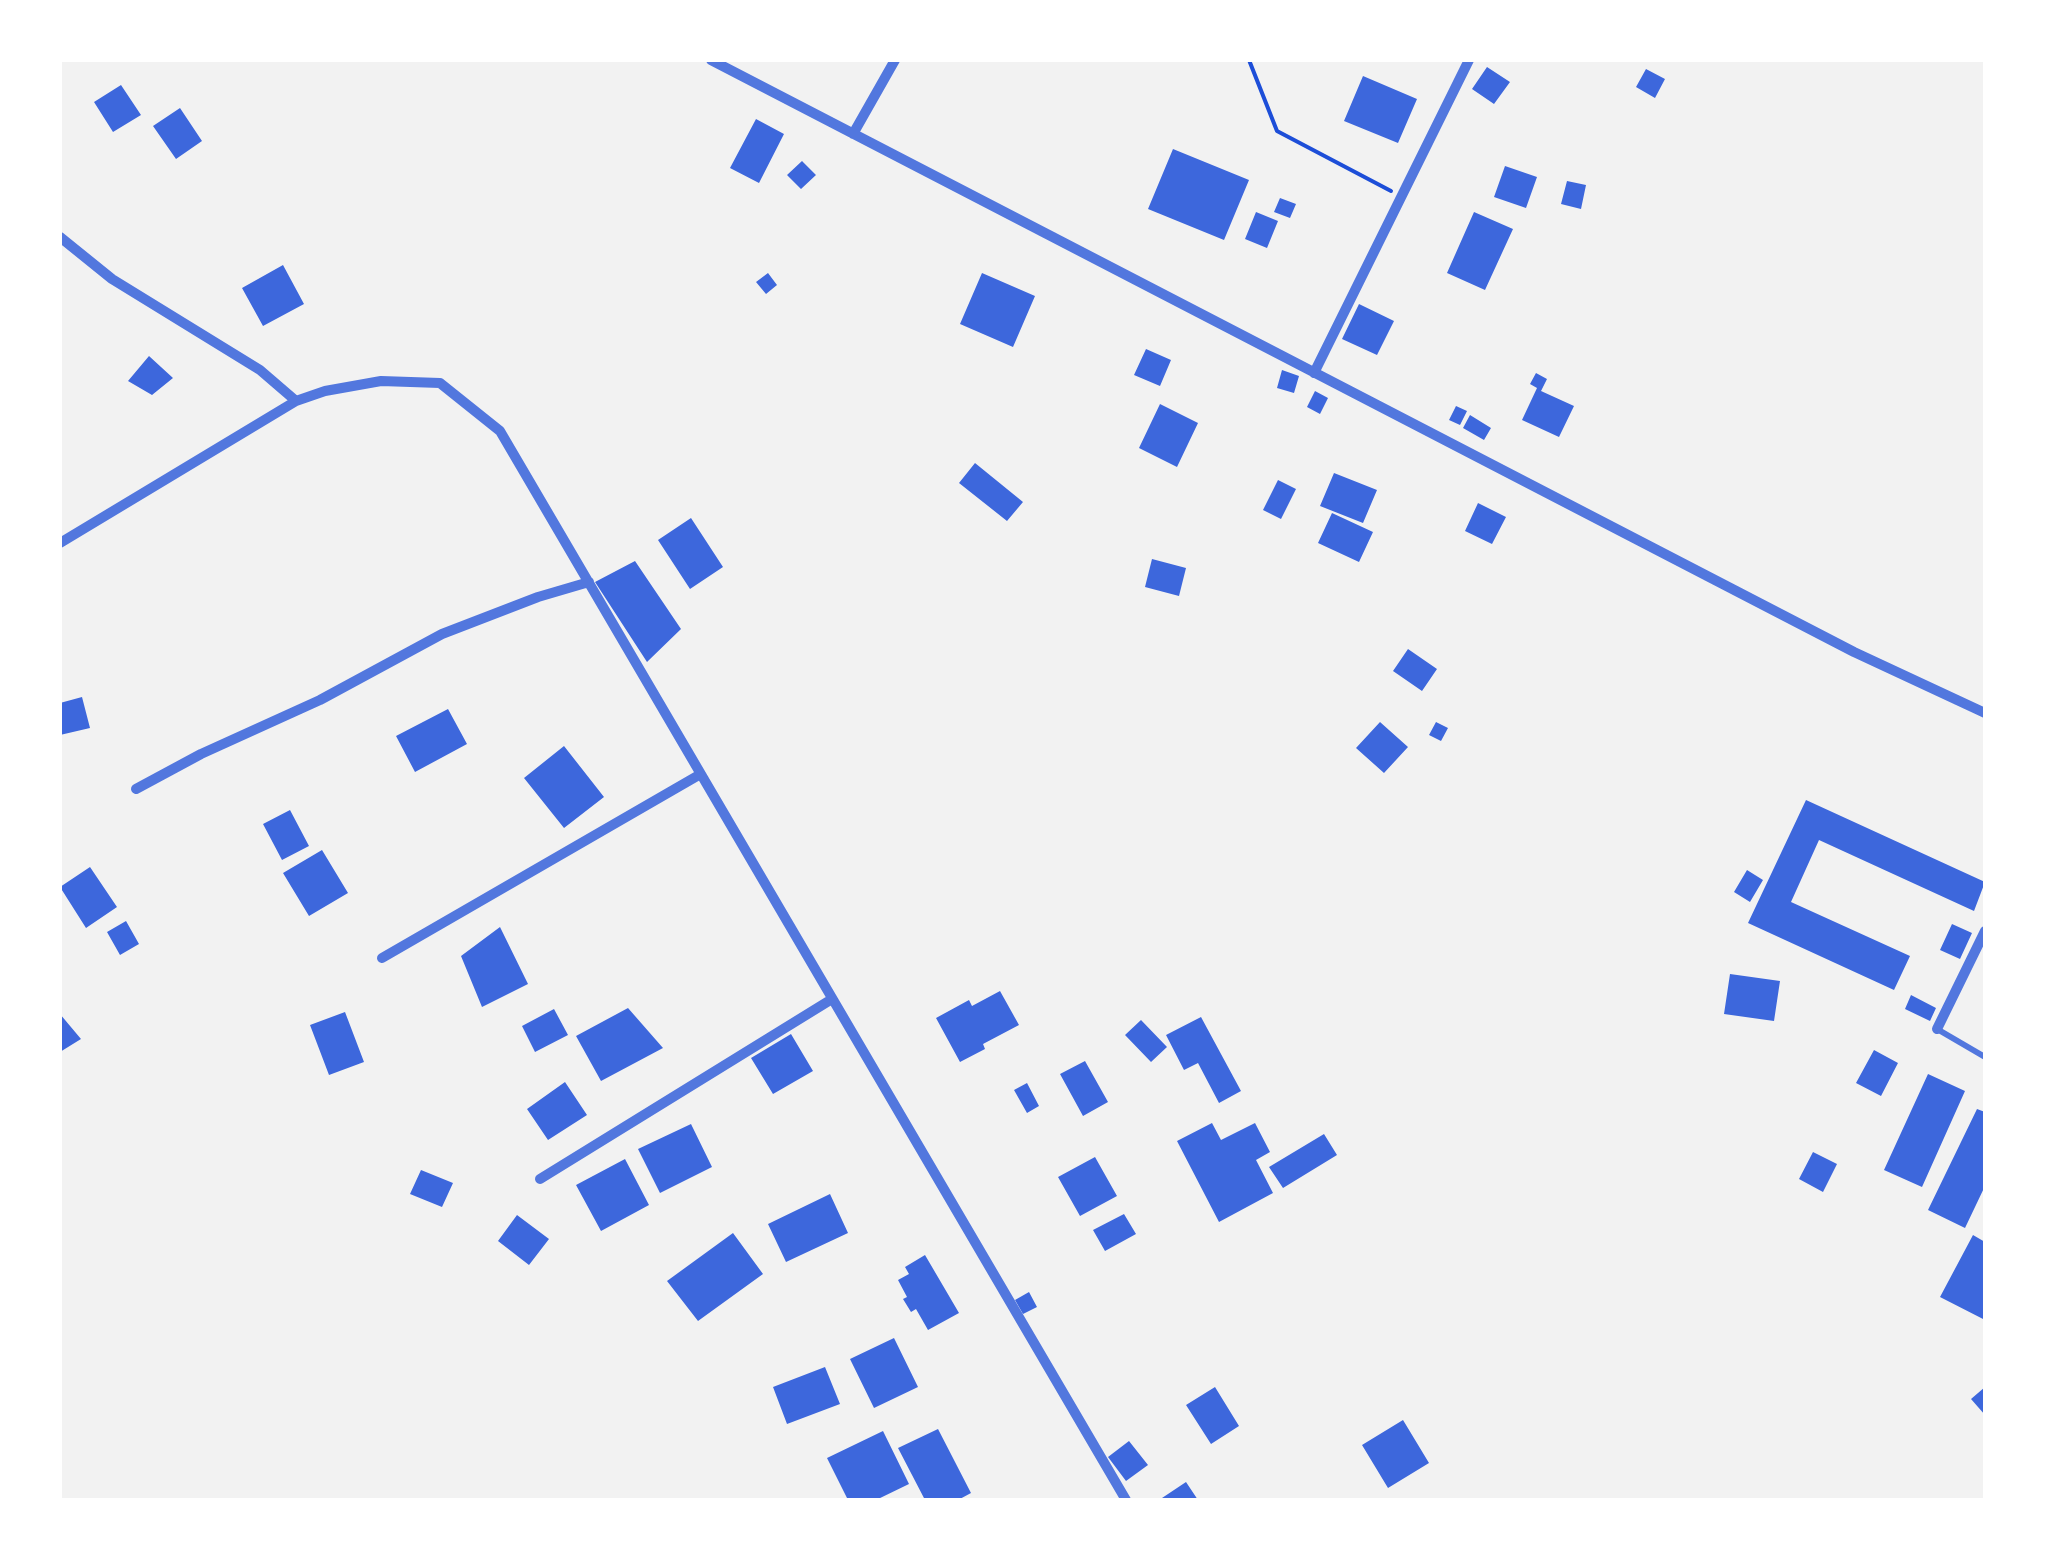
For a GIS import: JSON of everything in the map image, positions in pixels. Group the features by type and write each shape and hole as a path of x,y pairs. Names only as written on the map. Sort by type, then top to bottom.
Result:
{"street":[{"path":"712,60 1854,652 1985,713"},
{"path":"854,134 896,60"},
{"path":"1314,373 1470,60"},
{"path":"60,236 112,280 260,370 296,401"},
{"path":"60,543 296,401 325,391 380,381 440,383 500,431 1126,1500"},
{"path":"136,790 201,754 320,700 442,634 538,596 588,582"},
{"path":"382,958 699,776"},
{"path":"1937,1029 1985,931"},
{"path":"540,1180 832,999"}],"lane":[{"path":"1937,1029 1985,1056"}],"path":[{"path":"1249,60 1277,130 1400,195"}],"building":[{"path":"1487,67 1510,82 1494,104 1472,89"},
{"path":"1646,69 1665,79 1655,98 1636,87"},
{"path":"1363,76 1417,99 1398,143 1344,121"},
{"path":"121,85 141,115 113,132 94,102"},
{"path":"180,108 202,141 176,159 153,126"},
{"path":"756,119 784,134 759,183 730,168"},
{"path":"1173,149 1249,180 1224,240 1148,209"},
{"path":"802,161 816,175 801,189 787,175"},
{"path":"1505,166 1537,177 1526,208 1494,197"},
{"path":"1567,181 1586,185 1581,209 1561,204"},
{"path":"1280,198 1296,204 1290,218 1274,212"},
{"path":"1256,212 1278,221 1267,248 1245,239"},
{"path":"1474,212 1513,229 1485,290 1447,273"},
{"path":"283,265 304,304 263,326 242,288"},
{"path":"768,273 777,285 766,294 756,282"},
{"path":"982,273 1035,296 1013,347 960,324"},
{"path":"1359,304 1394,321 1377,355 1342,339"},
{"path":"1146,349 1171,360 1160,386 1134,375"},
{"path":"149,356 173,378 152,395 128,381"},
{"path":"1282,370 1299,376 1294,393 1277,388"},
{"path":"1536,373 1547,379 1541,391 1574,406 1559,437 1522,420 1537,388 1530,384"},
{"path":"1315,391 1328,398 1320,414 1307,407"},
{"path":"1160,404 1198,423 1177,467 1139,448"},
{"path":"1456,406 1467,411 1460,425 1449,420"},
{"path":"1470,415 1491,428 1484,440 1463,428"},
{"path":"975,463 1023,502 1007,521 959,483"},
{"path":"1334,473 1377,490 1363,523 1320,506"},
{"path":"1278,480 1296,489 1281,519 1263,510"},
{"path":"1478,503 1506,517 1492,544 1465,531"},
{"path":"1332,513 1373,532 1359,562 1318,543"},
{"path":"691,518 723,567 690,589 658,540"},
{"path":"1152,559 1186,568 1179,596 1145,587"},
{"path":"635,561 681,629 647,662 595,582"},
{"path":"1408,649 1437,669 1422,691 1393,671"},
{"path":"82,697 90,728 60,735 60,703"},
{"path":"448,709 467,744 415,772 396,736"},
{"path":"1380,722 1408,747 1384,773 1356,748"},
{"path":"1436,722 1448,728 1441,741 1429,735"},
{"path":"564,746 604,797 564,828 524,778"},
{"path":"1806,800 1985,882 1974,911 1819,840 1791,902 1910,956 1894,990 1748,923"},
{"path":"290,810 309,846 282,860 263,824"},
{"path":"322,850 348,893 309,916 283,873"},
{"path":"90,867 117,907 86,928 60,887"},
{"path":"1747,870 1763,880 1750,902 1734,892"},
{"path":"126,921 139,944 120,955 107,932"},
{"path":"1952,924 1972,933 1960,959 1940,950"},
{"path":"500,927 528,984 482,1007 461,956"},
{"path":"1730,974 1780,981 1774,1021 1724,1014"},
{"path":"1000,991 1019,1025 983,1044 985,1049 960,1062 936,1018 969,1000 972,1006"},
{"path":"1911,995 1936,1008 1930,1021 1905,1009"},
{"path":"628,1008 663,1048 601,1081 576,1036"},
{"path":"554,1009 568,1035 535,1052 522,1026"},
{"path":"345,1012 364,1062 329,1075 310,1025"},
{"path":"60,1014 81,1039 60,1052"},
{"path":"1201,1017 1241,1091 1219,1103 1198,1063 1184,1070 1166,1035"},
{"path":"1141,1020 1167,1047 1151,1062 1125,1035"},
{"path":"791,1034 813,1071 773,1094 751,1058"},
{"path":"1874,1050 1898,1063 1881,1096 1856,1083"},
{"path":"1085,1061 1108,1102 1083,1116 1060,1074"},
{"path":"1928,1074 1965,1091 1922,1187 1884,1170"},
{"path":"565,1082 587,1115 548,1140 527,1109"},
{"path":"1027,1083 1039,1106 1027,1113 1014,1090"},
{"path":"1977,1109 1985,1112 1985,1186 1965,1228 1928,1210"},
{"path":"1212,1123 1221,1140 1255,1123 1270,1152 1256,1160 1273,1193 1219,1222 1177,1141"},
{"path":"691,1124 712,1167 660,1193 638,1149"},
{"path":"1324,1134 1337,1155 1283,1188 1269,1167"},
{"path":"1813,1152 1837,1164 1823,1192 1799,1179"},
{"path":"1095,1157 1117,1196 1080,1216 1058,1177"},
{"path":"625,1159 649,1205 601,1231 576,1185"},
{"path":"421,1170 453,1183 442,1207 410,1194"},
{"path":"830,1194 848,1233 786,1262 768,1224"},
{"path":"1124,1214 1136,1234 1105,1251 1093,1230"},
{"path":"517,1215 549,1239 529,1265 498,1241"},
{"path":"733,1233 763,1274 698,1321 667,1281"},
{"path":"1973,1235 1985,1242 1985,1320 1940,1297"},
{"path":"925,1255 959,1313 928,1330 916,1309 911,1312 903,1299 907,1297 898,1280 909,1274 905,1267"},
{"path":"1029,1292 1037,1307 1023,1314 1015,1300"},
{"path":"894,1338 918,1387 874,1408 850,1359"},
{"path":"825,1367 840,1404 787,1424 773,1387"},
{"path":"1215,1387 1239,1426 1211,1444 1186,1405"},
{"path":"1985,1387 1985,1415 1971,1399"},
{"path":"1403,1420 1429,1463 1388,1488 1362,1445"},
{"path":"938,1429 971,1493 958,1500 925,1500 898,1448"},
{"path":"883,1431 909,1484 876,1500 848,1500 827,1458"},
{"path":"1129,1441 1148,1465 1126,1481 1108,1457"},
{"path":"1186,1482 1198,1500 1159,1500"}]}
